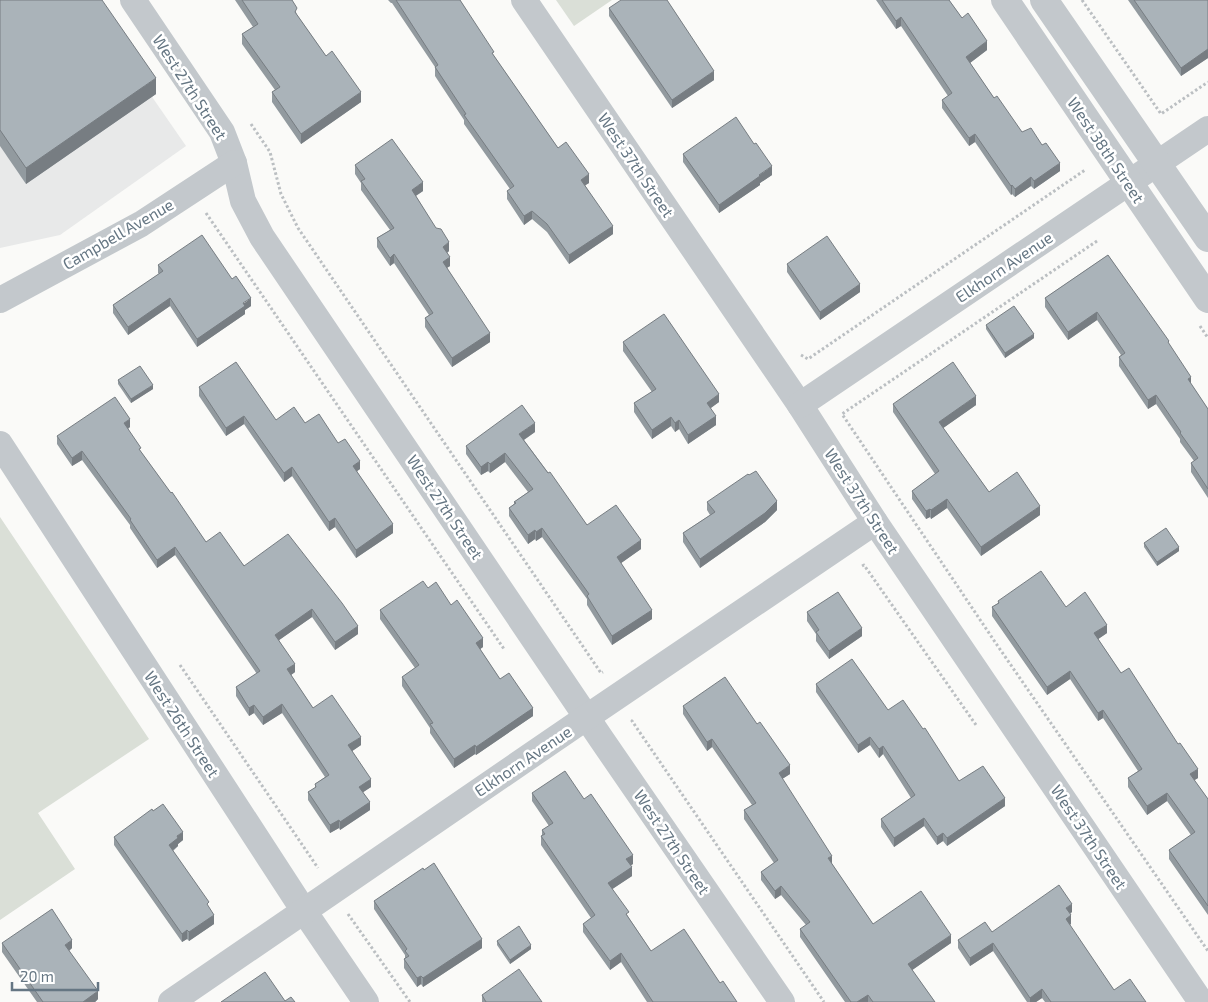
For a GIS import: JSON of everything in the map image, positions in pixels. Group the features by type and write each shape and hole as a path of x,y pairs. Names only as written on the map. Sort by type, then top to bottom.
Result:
{"street":[{"name":"West 27th Street","path":"133,0 222,132 234,164 243,201 262,237 782,1002"},
{"name":"West 37th Street","path":"524,0 800,405 875,522 1201,1002"},
{"name":"West 38th Street","path":"1004,0 1128,183 1202,311"},
{"name":"West 38th Street","path":"1044,0 1208,238"},
{"name":"Elkhorn Avenue","path":"800,405 1208,129"},
{"name":"Campbell Avenue","path":"0,300 141,224 234,164"},
{"name":"West 26th Street","path":"0,444 304,911 366,1002"},
{"name":"Elkhorn Avenue","path":"171,1002 875,522"}],"path":[{"path":"1082,0 1161,114 1208,82"},
{"path":"248,120 270,152 281,194 298,228 601,673 609,668"},
{"path":"808,359 1091,166"},
{"path":"201,206 504,650"},
{"path":"1102,237 842,414 995,642 1208,951"},
{"path":"1202,311 1208,338"},
{"path":"856,570 864,564 981,732"},
{"path":"176,658 319,869"},
{"path":"640,716 632,721 824,1002"},
{"path":"347,913 410,1002"}],"shaded area":[{"path":"0,0 85,0 186,146 60,235 0,248"},
{"path":"556,0 612,0 574,26"},
{"path":"0,517 149,739 38,813 75,869 0,920"}],"building":[{"path":"0,0 102,0 156,78 26,168 0,130"},
{"path":"242,0 292,0 297,8 295,12 326,56 332,51 361,92 301,134 272,92 280,87 242,34 258,24"},
{"path":"396,0 460,0 494,52 492,53 558,148 566,142 589,174 581,180 613,226 569,255 547,224 532,211 524,216 507,191 514,186 464,115 466,114 435,67 438,65"},
{"path":"621,0 667,0 714,71 672,100 609,8"},
{"path":"882,0 949,0 962,18 968,13 987,41 966,57 994,98 997,96 1022,132 1031,128 1042,145 1046,143 1060,163 1034,181 1031,177 1015,189 1011,186 975,134 969,138 942,100 952,93 901,17 896,21"},
{"path":"1134,0 1208,0 1208,49 1181,68"},
{"path":"736,117 772,166 719,205 683,154"},
{"path":"392,139 423,182 412,190 436,228 441,229 449,242 443,247 450,257 443,262 490,333 452,358 425,318 433,313 394,254 390,258 377,238 394,228 361,181 365,179 355,165"},
{"path":"202,235 232,279 236,276 251,298 243,303 245,306 197,339 170,298 128,327 113,305 163,271 158,265"},
{"path":"827,236 860,284 820,312 787,264"},
{"path":"1108,255 1169,341 1191,377 1188,379 1208,409 1208,489 1191,463 1198,458 1156,395 1148,400 1119,357 1125,353 1097,312 1068,332 1045,298"},
{"path":"1014,306 1034,334 1005,353 986,325"},
{"path":"664,314 719,394 707,403 716,416 688,435 679,420 675,423 671,417 652,430 634,403 656,389 623,342"},
{"path":"236,362 276,420 294,407 305,423 319,414 338,443 345,439 360,461 353,466 393,524 356,550 335,518 329,522 292,467 284,473 244,416 226,428 199,387"},
{"path":"953,362 976,396 939,422 989,492 1017,472 1040,506 981,547 947,499 931,510 926,511 912,491 939,471 893,404"},
{"path":"140,366 153,385 131,399 118,380"},
{"path":"115,397 130,419 124,423 141,448 139,449 172,492 206,542 220,532 244,566 288,534 358,626 335,642 312,609 275,635 295,664 287,669 313,708 332,695 361,737 348,745 371,779 359,787 370,802 340,822 339,820 330,825 308,792 316,787 315,784 329,775 282,704 263,717 254,705 249,708 236,687 260,671 175,547 157,560 131,519 82,451 72,458 57,436"},
{"path":"522,405 535,423 519,434 548,473 550,472 587,525 616,505 641,540 617,557 652,610 612,636 587,596 589,594 542,528 528,535 509,508 516,503 514,502 533,489 505,453 490,464 488,462 481,467 466,446"},
{"path":"756,471 777,501 765,513 700,559 683,533 715,512 707,502 748,474"},
{"path":"1166,528 1179,547 1157,562 1144,543"},
{"path":"1041,571 1066,607 1085,592 1107,625 1094,633 1121,673 1129,668 1178,744 1180,743 1198,769 1190,774 1208,799 1208,906 1169,850 1195,832 1167,793 1147,806 1128,778 1142,769 1103,710 1098,713 1070,671 1047,687 992,607"},
{"path":"423,581 428,588 436,582 451,605 457,600 483,638 476,643 500,679 509,673 533,708 476,747 475,745 454,759 430,724 433,723 402,677 419,665 380,610"},
{"path":"838,592 862,628 829,651 816,632 819,630 807,612"},
{"path":"852,659 888,710 903,700 923,729 925,728 959,781 983,766 1005,798 947,838 943,833 937,837 924,818 894,838 881,819 915,795 883,746 879,749 870,737 858,745 816,684"},
{"path":"725,677 757,724 760,722 790,765 779,773 832,856 828,858 873,924 921,891 951,935 908,964 935,1002 873,1002 868,995 857,1002 851,1002 800,929 810,922 781,886 775,891 761,872 778,860 744,810 756,803 712,739 707,742 683,706"},
{"path":"565,771 584,799 591,794 633,855 626,859 632,867 608,883 629,912 626,914 651,951 684,929 720,983 723,981 737,1002 653,1002 621,953 610,961 583,924 595,915 541,836 545,834 542,830 553,823 532,793"},
{"path":"163,804 183,832 169,845 209,902 207,904 214,915 189,932 187,930 182,934 114,837 152,809 153,811"},
{"path":"434,863 482,939 423,978 421,976 417,978 404,959 409,956 405,951 407,949 374,901 423,868 424,870"},
{"path":"1059,885 1072,904 1066,908 1071,915 1066,919 1114,990 1130,979 1146,1002 1051,1002 1042,989 1030,998 993,943 970,958 958,940 985,922 992,932"},
{"path":"52,909 72,940 65,945 98,991 83,1002 43,1002 2,943"},
{"path":"519,926 531,945 510,960 497,941"},
{"path":"519,969 542,1002 486,1002 482,995"},
{"path":"265,972 285,1001 291,997 295,1002 221,1002"}]}
